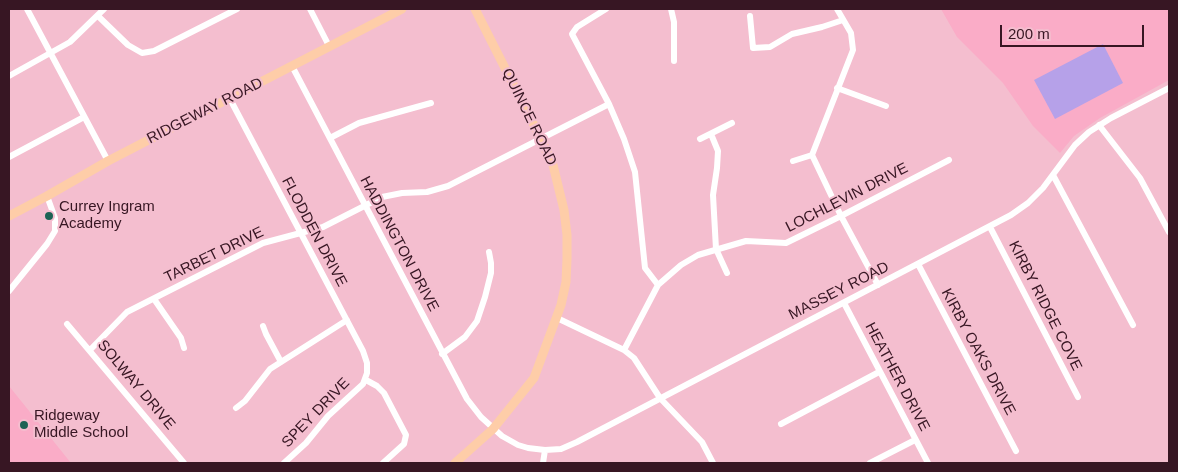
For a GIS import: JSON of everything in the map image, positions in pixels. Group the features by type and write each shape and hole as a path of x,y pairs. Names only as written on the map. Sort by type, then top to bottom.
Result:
{"main road":[{"name":"RIDGEWAY ROAD","path":"9,216 108,161 402,9"},
{"name":"QUINCE ROAD","path":"455,463 493,428 534,378 557,318 566,282 567,236 559,187 553,165 542,139 475,9"}],"street":[{"path":"27,9 108,161"},
{"path":"9,76 73,40 104,9"},
{"path":"98,16 128,45 142,53 154,51 237,9"},
{"path":"310,9 329,46"},
{"path":"606,9 577,27 572,34 609,104 624,139 635,172 645,268 658,285"},
{"path":"671,9 674,22 674,61"},
{"path":"837,9 851,33 853,50 836,88 812,154 841,216 878,285"},
{"path":"750,16 753,48 770,47 792,34 843,20"},
{"name":"HADDINGTON DRIVE","path":"292,66 442,354 468,398 493,428"},
{"path":"836,88 886,106"},
{"name":"MASSEY ROAD","path":"493,428 518,445 554,450 572,445 990,227 1028,203 1076,145 1099,125 1169,88"},
{"name":"FLODDEN DRIVE","path":"230,99 366,357 368,368 366,380"},
{"path":"330,138 360,123 432,103"},
{"name":"TARBET DRIVE","path":"90,350 124,315 263,243 323,228 388,196 427,192 448,186 609,104"},
{"path":"9,157 84,117"},
{"path":"700,139 732,123"},
{"path":"1099,125 1140,178 1169,232"},
{"path":"711,134 718,151 713,195 716,249 727,273"},
{"path":"792,161 812,154"},
{"name":"LOCHLEVIN DRIVE","path":"624,350 658,285 681,265 698,255 746,241 786,243 949,160"},
{"path":"1053,175 1132,325"},
{"path":"9,291 47,244 55,231 55,218 47,196"},
{"name":"KIRBY RIDGE COVE","path":"990,227 1078,397"},
{"path":"442,354 465,337 477,321 491,273 489,252"},
{"name":"KIRBY OAKS DRIVE","path":"918,264 1016,451"},
{"path":"154,299 181,338 184,348"},
{"name":"HEATHER DRIVE","path":"844,303 928,463"},
{"path":"557,318 624,350 634,358 660,398 702,442 714,463"},
{"path":"236,408 248,398 266,374 281,362 347,320"},
{"name":"SOLWAY DRIVE","path":"67,324 184,463"},
{"path":"263,326 281,362"},
{"path":"781,424 879,372"},
{"path":"366,380 377,386 384,393 406,435 404,444 383,462"},
{"name":"SPEY DRIVE","path":"284,463 306,442 328,416 366,380"},
{"path":"870,463 915,440"},
{"path":"543,463 545,450"}],"shaded area":[{"path":"941,9 1169,9 1169,80 1100,118 1074,136 1060,153 1033,126 1003,83 957,37"},
{"path":"1103,44 1123,83 1055,119 1034,80"},
{"name":"Ridgeway Middle School","path":"9,386 71,463 9,463"}],"place":[{"name":"Currey Ingram Academy","path":"49,216"},
{"name":"Ridgeway Middle School","path":"24,425"}]}
